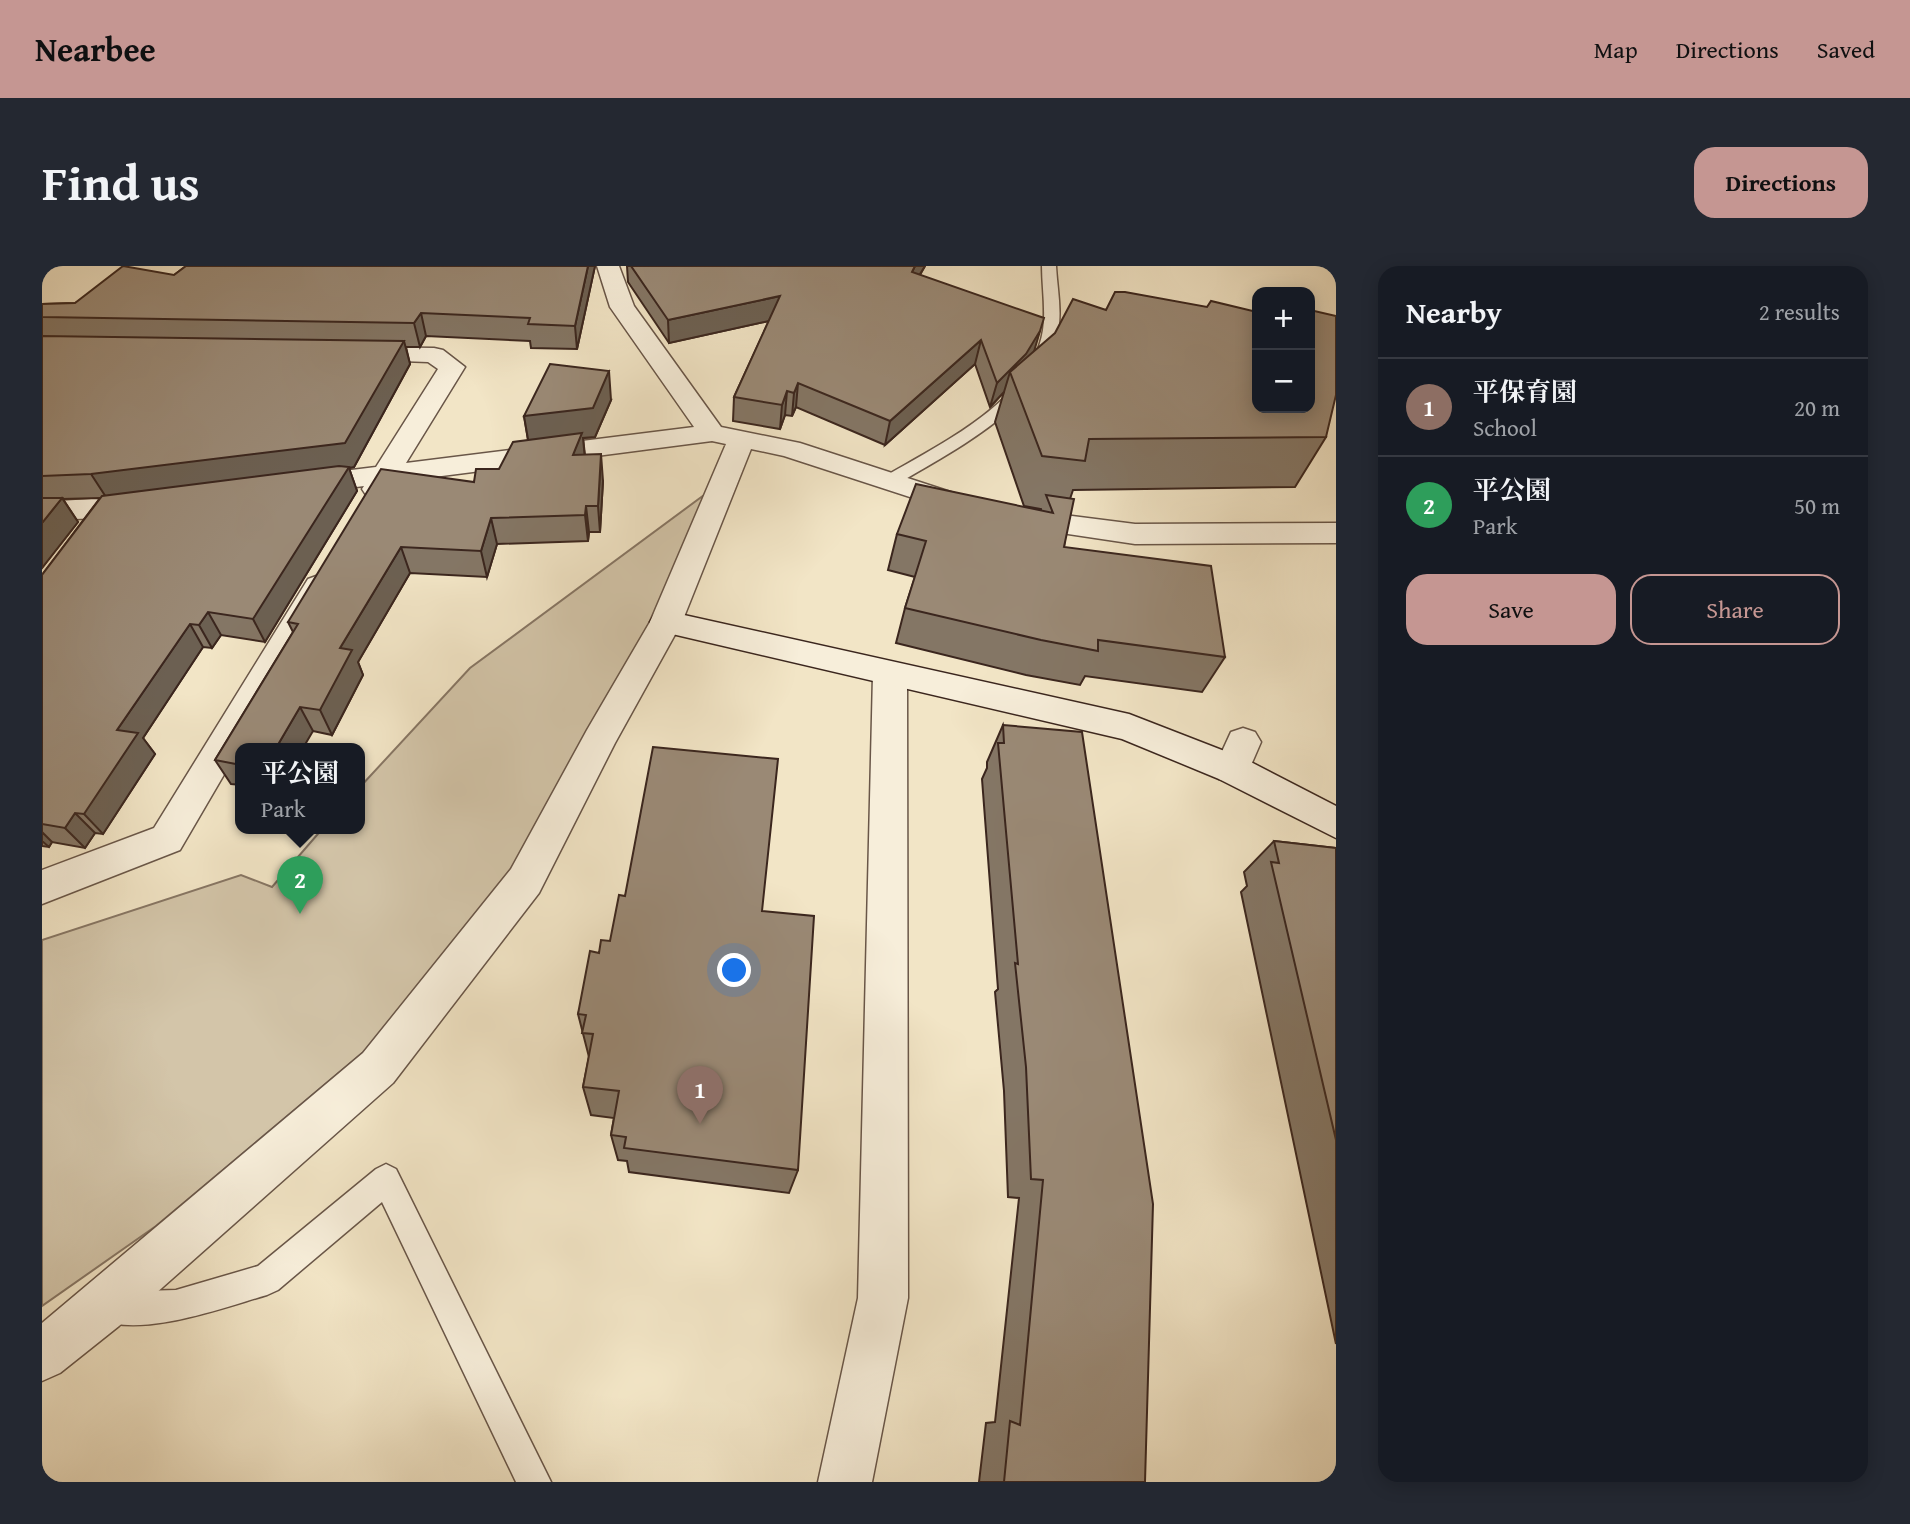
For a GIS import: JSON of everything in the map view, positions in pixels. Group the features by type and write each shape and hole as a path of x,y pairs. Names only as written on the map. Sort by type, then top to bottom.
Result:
{"street":[{"path":"636,271 609,271 622,307 727,437"},
{"path":"326,353 434,355 452,367 363,510"},
{"path":"42,1355 101,1308 378,1068 525,881 599,740 666,622 727,437"},
{"path":"278,488 727,437 789,449 992,514 1135,534 1336,533"},
{"path":"42,511 106,509 173,501"},
{"path":"82,541 106,509"},
{"path":"42,887 167,839 335,557"},
{"path":"666,622 890,675 1129,727 1238,755 1336,823"},
{"path":"845,1482 883,1298 890,675"}],"lane":[{"path":"888,482 996,414 1030,380 1057,333 1049,266"},
{"path":"101,1308 176,1306 268,1279 386,1180 534,1482"}],"shaded area":[{"path":"723,481 654,621 509,876 366,1050 156,1226 42,1306 42,940 241,875 272,887 318,834 365,834 365,782 470,668"}],"building":[{"path":"123,266 174,275 186,266 588,266 575,326 528,324 530,318 421,313 414,323 42,317 42,304 75,303"},
{"path":"631,266 915,266 912,272 1044,318 1040,331 1026,354 997,383 981,340 890,421 798,383 794,393 787,391 782,405 734,397 780,296 668,320"},
{"path":"1115,292 1125,292 1207,307 1211,301 1252,311 1252,413 1315,413 1315,311 1336,316 1336,395 1326,437 1089,439 1085,461 1042,456 1010,372 1055,333 1073,299 1106,310"},
{"path":"42,336 404,341 345,443 91,474 42,476"},
{"path":"550,364 609,371 593,408 524,416"},
{"path":"582,433 573,455 601,454 598,506 586,506 585,515 491,518 481,551 401,547 340,648 352,650 320,710 300,707 279,743 235,743 235,764 215,760 298,624 288,622 381,469 474,482 476,469 499,469 513,442"},
{"path":"339,466 349,467 253,619 208,612 199,625 190,624 117,730 138,733 84,814 75,813 65,828 42,824 42,575 102,496"},
{"path":"916,484 1053,513 1046,495 1074,499 1064,547 1211,566 1225,657 1098,640 1098,651 905,608 926,541 897,534"},
{"path":"42,498 62,498 42,523"},
{"path":"1003,725 1082,732 1153,1204 1145,1482 1004,1482 1010,1421 1020,1425 1043,1180 1031,1179 1026,1067 998,743 1004,743"},
{"path":"653,747 778,759 762,911 814,916 798,1170 624,1148 626,1137 611,1135 619,1091 583,1087 593,1034 582,1033 586,1015 578,1014 590,951 599,953 601,940 610,941 619,895 625,896"},
{"path":"1274,841 1336,848 1336,1140 1271,862 1279,863"}],"place":[{"name":"平公園","path":"300,914"},
{"name":"平保育園","path":"700,1124"}]}
